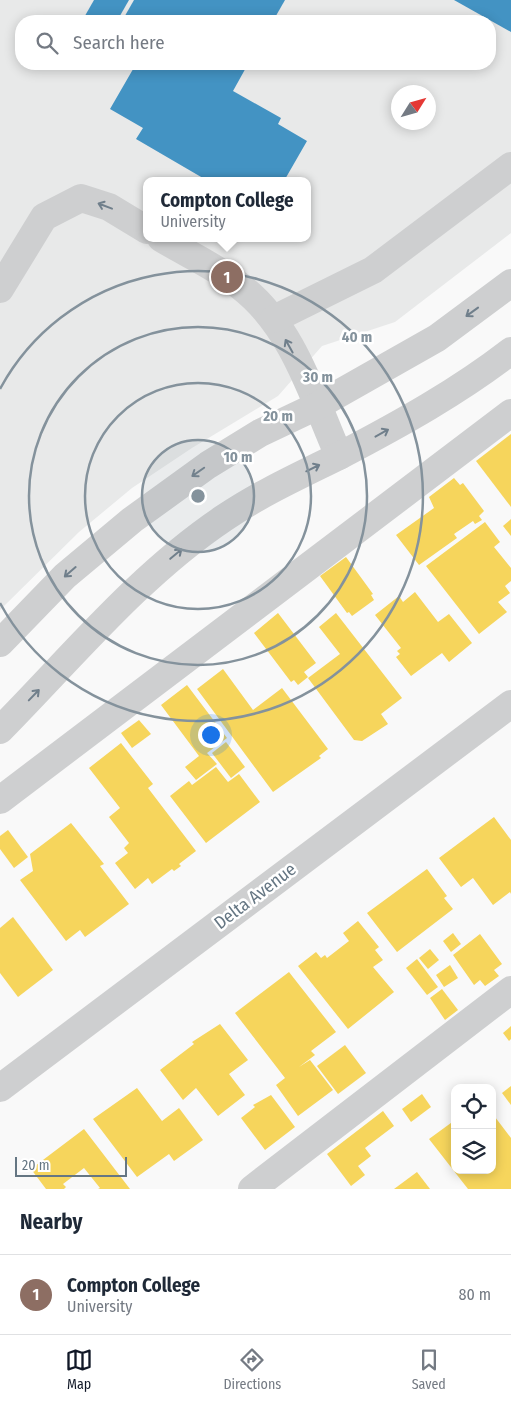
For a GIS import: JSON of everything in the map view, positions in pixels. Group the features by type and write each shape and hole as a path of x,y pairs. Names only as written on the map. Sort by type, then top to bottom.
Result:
{"street":[{"path":"274,319 373,270 511,166"},
{"path":"0,289 44,217 81,198 109,207 143,228"},
{"path":"168,242 240,286 274,319 299,363 339,456"},
{"path":"0,643 64,576 132,520 223,456 260,433 317,406 437,338 511,283"},
{"path":"0,730 139,586 178,552 224,518 267,490 339,456 440,401 511,351"},
{"path":"0,800 511,413"},
{"name":"Delta Avenue","path":"0,1088 511,704"},
{"path":"252,1189 511,990"}],"shaded area":[{"path":"0,0 511,0 511,233 395,322 322,346 278,396 192,448 132,488 79,532 0,610"}],"building: Homes":[{"path":"511,434 511,507 476,461"},
{"path":"454,478 460,485 463,483 484,511 479,516 482,520 475,524 473,521 454,534 457,538 419,565 396,535 434,508 429,497"},
{"path":"511,519 511,536 503,526"},
{"path":"485,522 500,542 494,547 511,568 511,581 505,586 510,593 498,602 507,612 479,634 426,566"},
{"path":"346,557 373,594 371,595 374,600 352,616 349,612 347,613 320,576"},
{"path":"415,592 438,622 449,614 472,643 449,662 442,653 411,676 396,657 400,654 397,651 401,648 375,615 399,596 403,602"},
{"path":"278,613 316,663 304,672 308,677 298,685 294,680 291,682 254,633"},
{"path":"336,613 402,698 381,714 388,724 362,741 354,740 308,678 340,654 319,627"},
{"path":"223,669 253,710 282,688 328,749 319,756 321,758 273,792 197,689"},
{"path":"187,685 227,738 207,753 217,764 196,780 185,767 199,756 161,705"},
{"path":"139,720 151,734 132,748 121,733"},
{"path":"226,742 245,767 231,778 212,753"},
{"path":"121,743 153,784 148,788 196,851 179,864 181,866 174,871 172,869 152,884 148,878 135,889 115,863 128,853 124,848 129,843 109,817 120,808 89,768"},
{"path":"216,767 228,782 239,774 260,802 206,843 170,796 189,781 192,785"},
{"path":"494,817 511,840 511,894 510,892 493,905 473,878 461,887 439,858"},
{"path":"71,823 104,864 100,866 129,904 85,937 80,930 66,941 20,880 33,871 30,854"},
{"path":"8,830 28,857 14,868 0,849 0,836"},
{"path":"427,869 447,896 444,898 453,909 397,952 367,913"},
{"path":"13,917 53,970 18,997 0,973 0,928"},
{"path":"358,921 379,947 375,950 383,960 373,967 394,992 348,1029 298,966 316,952 321,958 325,955 327,958 349,941 343,933"},
{"path":"453,933 461,944 451,952 443,941"},
{"path":"480,934 502,964 494,970 499,976 485,986 480,980 474,985 453,955"},
{"path":"430,949 439,960 428,969 419,958"},
{"path":"417,959 438,987 427,995 406,968"},
{"path":"450,965 458,978 444,987 436,975"},
{"path":"289,972 336,1032 311,1051 315,1055 299,1067 310,1060 333,1090 298,1116 276,1085 285,1078 235,1013"},
{"path":"442,989 458,1010 445,1020 430,998"},
{"path":"220,1024 248,1060 229,1074 245,1095 218,1116 196,1088 183,1100 160,1070 194,1044 192,1042"},
{"path":"511,1026 511,1039 509,1041 503,1033"},
{"path":"345,1045 366,1073 338,1094 317,1066"},
{"path":"511,1086 511,1105 502,1093"},
{"path":"137,1088 162,1121 179,1108 203,1140 174,1161 169,1154 137,1177 93,1119"},
{"path":"422,1094 431,1107 411,1122 402,1109"},
{"path":"271,1095 295,1127 265,1150 241,1118 255,1107 253,1105"},
{"path":"383,1111 394,1126 365,1148 371,1156 358,1166 365,1175 351,1186 327,1154"},
{"path":"496,1118 511,1138 511,1189 468,1189 456,1174 496,1174"},
{"path":"451,1123 451,1167 429,1139"},
{"path":"84,1129 130,1189 98,1189 100,1188 84,1168 63,1184 66,1187 64,1189 46,1189 31,1169"},
{"path":"417,1172 430,1189 394,1189"}],"building: Schools":[{"path":"94,0 129,0 120,15 85,15"},
{"path":"134,0 285,0 276,15 125,15"},
{"path":"454,0 511,0 511,32 496,24 496,15 481,15"},
{"path":"133,70 245,70 233,91 281,118 278,124 307,141 286,177 201,177 136,139 143,128 110,109"}],"place":[{"name":"Compton College","path":"227,277"}]}
